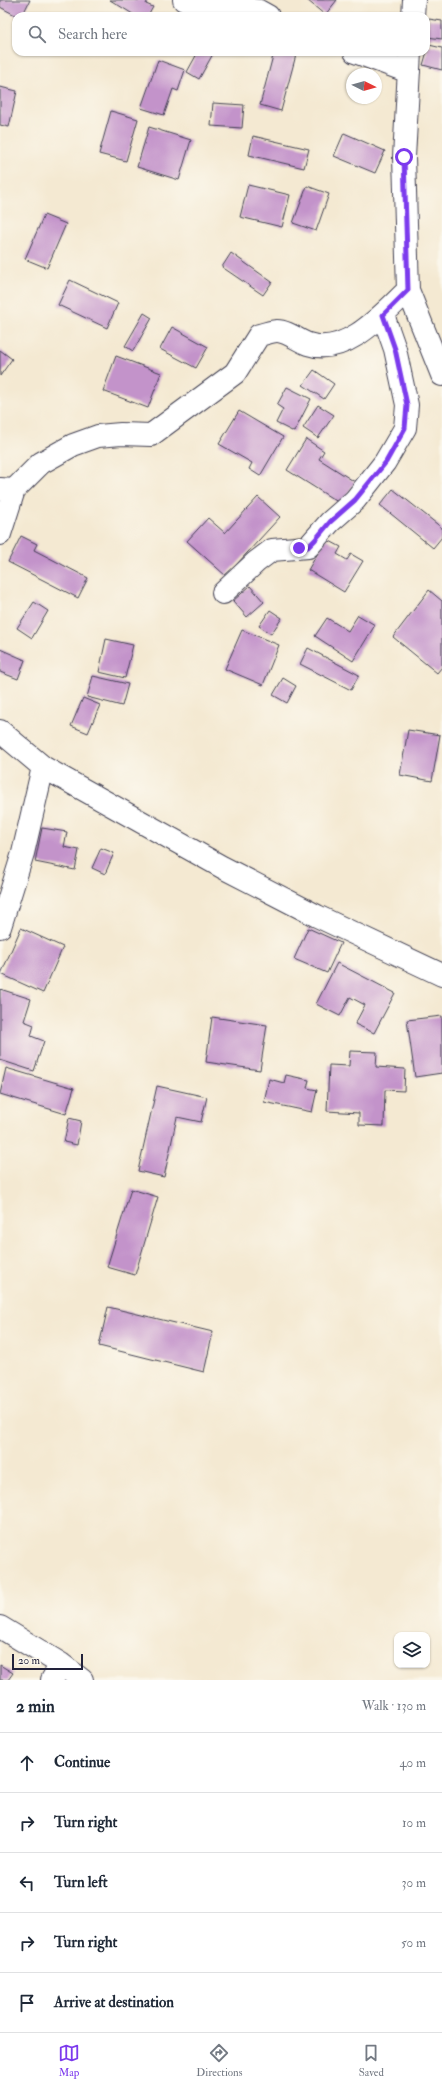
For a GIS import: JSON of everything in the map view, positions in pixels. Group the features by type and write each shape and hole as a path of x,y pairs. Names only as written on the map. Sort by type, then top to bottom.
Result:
{"street":[{"path":"184,0 261,12"},
{"path":"413,12 414,0"},
{"path":"377,56 410,62 404,157 408,290 442,375"},
{"path":"0,534 7,490 41,463 72,445 98,436 122,434 151,435 235,373 259,335 278,331 310,344 328,346 351,339 383,315 408,290"},
{"path":"223,592 256,562 272,550 308,547 330,522 355,500 386,462 405,428 407,405 395,349 383,315"},
{"path":"0,731 43,767 222,867 317,916 442,975"},
{"path":"0,927 23,854 43,767"},
{"path":"0,1627 57,1672 82,1680"}],"building":[{"path":"0,0 30,0 24,12 12,12 12,13 0,7"},
{"path":"110,0 148,0 146,4 153,7 150,12 130,12"},
{"path":"307,0 337,0 327,12 321,12"},
{"path":"430,19 442,21 442,39 430,37"},
{"path":"430,45 442,48 442,70 423,65 426,56 430,56"},
{"path":"196,56 212,56 199,79 187,72"},
{"path":"273,56 296,56 281,111 260,105"},
{"path":"158,60 185,70 178,91 173,89 164,115 141,108"},
{"path":"0,87 17,91 9,127 0,125"},
{"path":"213,103 244,105 242,128 211,126"},
{"path":"111,111 138,119 126,161 99,154"},
{"path":"149,127 191,140 179,180 137,167"},
{"path":"344,133 385,151 375,173 334,156"},
{"path":"253,136 309,149 304,168 249,155"},
{"path":"248,185 290,195 282,227 240,217"},
{"path":"307,186 329,194 316,231 293,223"},
{"path":"44,215 66,224 47,268 25,259"},
{"path":"231,253 272,282 263,295 222,267"},
{"path":"70,280 118,303 107,328 58,305"},
{"path":"144,313 152,318 133,351 125,346"},
{"path":"172,327 208,347 196,368 160,349"},
{"path":"0,350 12,359 0,376"},
{"path":"116,356 161,373 148,408 103,391"},
{"path":"314,370 334,384 324,399 303,385"},
{"path":"287,387 311,399 294,432 276,423 283,409 277,405"},
{"path":"318,405 334,415 318,438 303,428"},
{"path":"239,411 283,437 260,476 249,469 252,463 219,444"},
{"path":"306,439 324,451 319,459 355,482 341,504 287,470"},
{"path":"393,489 442,528 442,537 433,548 380,505"},
{"path":"258,497 280,517 226,576 187,541 208,518 225,533"},
{"path":"21,536 37,544 34,550 88,578 78,598 8,562"},
{"path":"326,539 341,547 337,554 347,560 351,554 363,561 344,592 308,570"},
{"path":"250,586 264,602 247,617 233,601"},
{"path":"429,590 442,601 442,667 437,673 393,637"},
{"path":"34,602 48,611 32,638 17,628"},
{"path":"270,610 282,618 271,634 259,626"},
{"path":"358,615 375,625 353,661 315,636 327,618 348,631"},
{"path":"242,630 279,645 263,685 225,669"},
{"path":"106,639 133,645 125,678 99,672"},
{"path":"308,648 359,675 351,690 300,664"},
{"path":"0,649 25,660 18,679 0,672"},
{"path":"93,676 128,684 122,706 87,697"},
{"path":"283,678 296,686 287,703 273,695"},
{"path":"83,698 100,705 88,733 71,726"},
{"path":"408,730 440,735 432,781 400,775"},
{"path":"42,828 67,832 64,847 79,850 75,870 35,862"},
{"path":"101,848 114,853 105,874 92,868"},
{"path":"21,928 63,947 43,993 1,974"},
{"path":"308,928 341,943 327,973 294,959"},
{"path":"337,963 395,993 374,1033 355,1024 365,1005 350,997 340,1016 316,1004"},
{"path":"0,989 31,999 24,1021 34,1025 31,1036 44,1041 34,1071 0,1060"},
{"path":"442,1016 442,1073 415,1077 407,1020"},
{"path":"212,1017 267,1025 260,1070 206,1062"},
{"path":"350,1051 377,1052 376,1067 405,1069 404,1091 385,1090 384,1126 359,1125 359,1113 327,1111 329,1065 349,1066"},
{"path":"6,1068 74,1088 66,1114 0,1094"},
{"path":"286,1075 309,1080 307,1088 317,1090 312,1112 264,1102 269,1079 284,1083"},
{"path":"157,1086 207,1097 201,1122 177,1117 164,1177 138,1171"},
{"path":"69,1118 81,1121 77,1145 64,1142"},
{"path":"131,1189 158,1197 135,1275 107,1267"},
{"path":"108,1307 213,1332 204,1372 99,1346"},
{"path":"0,1665 13,1673 8,1680 0,1680"}],"route":[{"path":"299,548 308,547 330,522 355,500 386,462 405,428 407,405 399,377 395,349 383,315 408,290 404,157"}]}
